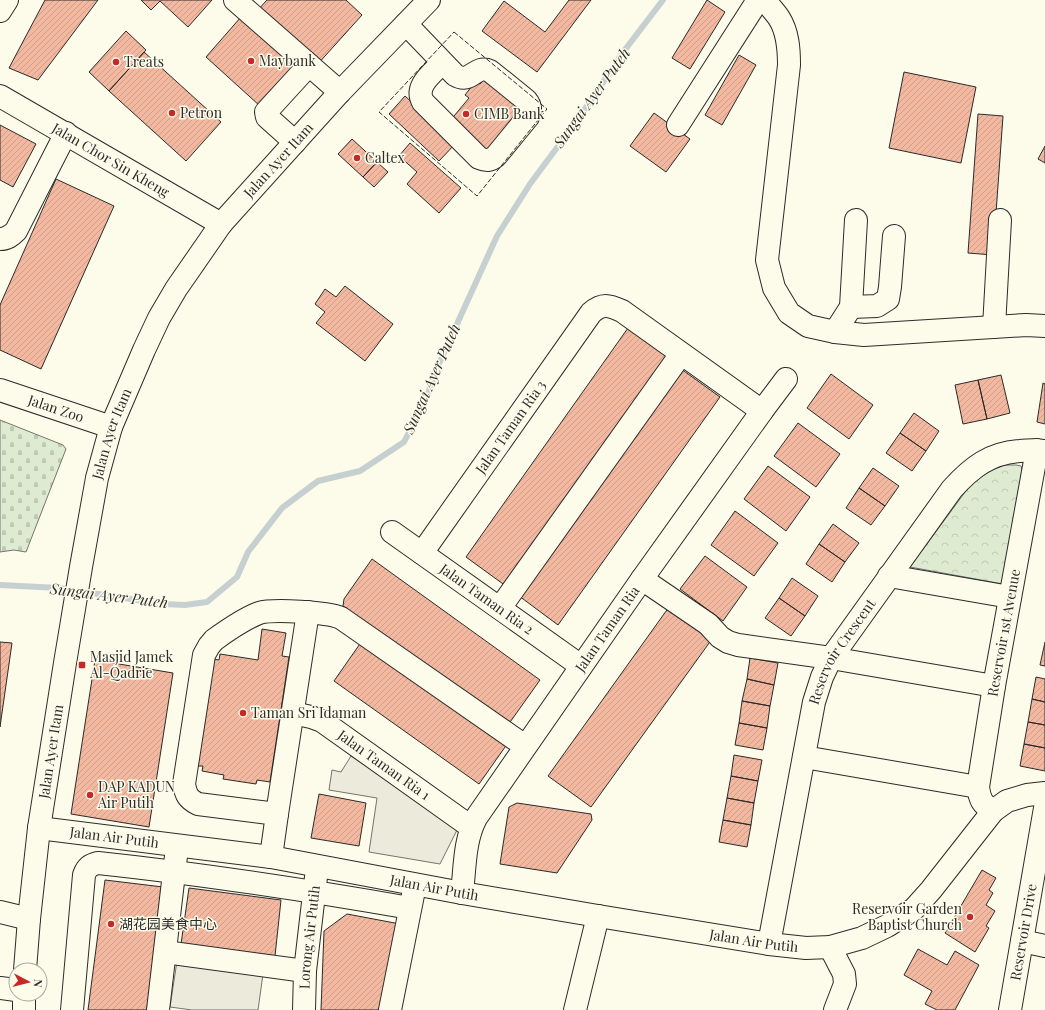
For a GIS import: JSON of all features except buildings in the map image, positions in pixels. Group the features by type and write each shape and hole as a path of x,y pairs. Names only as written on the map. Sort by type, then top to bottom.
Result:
{"street":[{"path":"0,11 7,0"},
{"path":"235,0 340,92"},
{"name":"Jalan Ayer Itam","path":"26,962 29,919 39,828 81,567 97,478 111,427 159,318 176,289 221,224 340,92 429,0"},
{"path":"678,125 758,0"},
{"path":"765,0 779,18 789,49 767,260 774,288 789,313 808,326 835,332 864,335 1026,325 1045,326"},
{"path":"406,24 455,75 460,78 466,78 479,69 485,69 490,71 526,100 530,105 528,117 491,160 484,161 479,158 423,102 419,90 442,63"},
{"path":"295,142 267,117 266,112 309,65"},
{"name":"Jalan Chor Sin Kheng","path":"0,96 221,224"},
{"path":"0,239 12,236 16,231 66,133"},
{"path":"835,332 851,307 856,220"},
{"path":"994,328 1000,220"},
{"path":"851,307 877,306 888,299 894,236"},
{"name":"Jalan Taman Ria 3","path":"422,553 596,308 603,306 613,307 622,311 681,354"},
{"path":"500,608 681,354 762,411"},
{"name":"Jalan Taman Ria","path":"462,893 466,845 471,827 525,746 642,579 786,379"},
{"name":"Jalan Zoo","path":"0,390 111,427"},
{"name":"Reservoir Crescent","path":"769,944 814,702 830,658 952,489 966,474 983,461 1006,452 1041,451"},
{"name":"Reservoir 1st Avenue","path":"993,811 984,805 980,797 978,787 1010,597 1041,451"},
{"name":"Jalan Taman Ria 2","path":"392,532 581,666"},
{"path":"889,576 1010,597"},
{"path":"642,579 708,624 720,637 728,642 738,645 830,658 994,686"},
{"path":"277,814 198,804 189,800 184,784 204,655 209,646 220,636 258,614 270,612 308,612 327,614 341,618 525,746"},
{"path":"271,857 308,612"},
{"name":"Jalan Taman Ria 1","path":"293,713 318,720 471,827"},
{"path":"804,757 978,787"},
{"name":"Jalan Air Putih","path":"39,828 271,857 462,893 769,944 806,948 830,947 862,938 887,926 914,909 993,811 1008,801 1027,795 1045,793"},
{"name":"Reservoir Drive","path":"1010,1010 1045,808"},
{"path":"158,1010 178,846"},
{"path":"72,1010 84,875 87,868 91,865 98,863 174,872 314,891 410,908"},
{"name":"Lorong Air Putih","path":"304,1010 305,971 317,866"},
{"path":"390,1010 415,884"},
{"path":"0,912 29,919"},
{"path":"575,1010 598,916"},
{"path":"1022,941 1045,946"},
{"path":"830,947 844,974 845,984 836,1010"},
{"path":"165,952 305,971"}],"green space":[{"path":"0,420 63,445 66,449 26,552 14,550 0,552"},
{"path":"1005,465 1021,466 1023,473 1003,584 910,567 971,484 991,471"}],"shaded area":[{"path":"351,756 458,828 440,864 369,852 377,798 329,790 332,770 341,772"},
{"path":"177,961 263,974 258,1010 192,1010 170,1007"}],"waterway":[{"name":"Sungai Ayer Puteh","path":"0,585 59,588 163,604 185,605 207,602 237,577 248,552 282,508 318,481 360,471 404,442 426,399 437,368 497,236 530,184 579,118 624,51 663,0"}],"fence":[{"path":"454,32 547,109 477,196 379,112 454,32"}],"place":[{"name":"Maybank","path":"251,61"},
{"name":"Treats","path":"116,62"},
{"name":"Petron","path":"172,113"},
{"name":"CIMB Bank","path":"466,114"},
{"name":"Caltex","path":"357,158"},
{"name":"Masjid Jamek Al-Qadrie","path":"82,665"},
{"name":"Taman Sri Idaman","path":"243,713"},
{"name":"DAP KADUN Air Putih","path":"90,795"},
{"name":"Reservoir Garden Baptist Church","path":"970,917"},
{"name":"湖花园美食中心","path":"111,924"}]}
